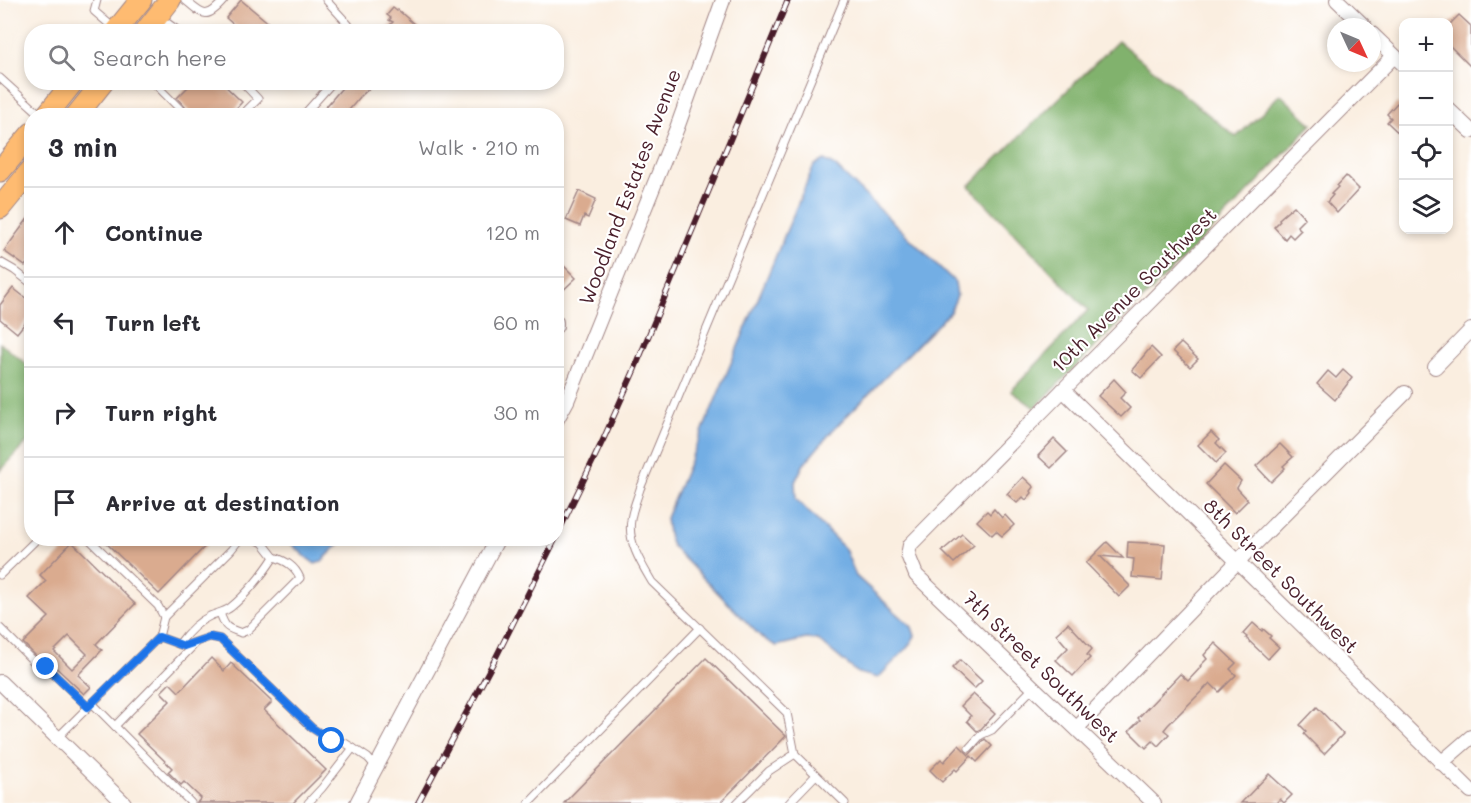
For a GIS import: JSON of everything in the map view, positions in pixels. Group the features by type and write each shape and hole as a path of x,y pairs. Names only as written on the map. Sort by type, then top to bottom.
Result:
{"main road":[{"path":"122,24 141,0"},
{"path":"51,108 66,90"},
{"path":"82,108 97,90"},
{"path":"2,165 24,142"},
{"path":"0,208 24,179"}],"street":[{"name":"Woodland Estates Avenue","path":"564,406 677,128 723,0"},
{"path":"1337,0 1356,18"},
{"path":"1381,43 1399,61"},
{"name":"10th Avenue Southwest","path":"908,555 910,545 1063,390 1399,61"},
{"path":"1453,113 1471,131"},
{"path":"2,165 24,174"},
{"path":"1435,367 1471,330"},
{"name":"8th Street Southwest","path":"1063,390 1471,791"},
{"path":"1077,728 1405,393"},
{"path":"357,803 494,546"},
{"name":"7th Street Southwest","path":"908,555 916,575 1154,803"},
{"path":"0,682 124,803"},
{"path":"1442,763 1471,737"}],"lane":[{"path":"97,0 94,11 108,24"},
{"path":"185,0 201,14 215,10 224,0"},
{"path":"326,0 348,24"},
{"path":"844,0 640,489 630,522 632,540 640,563 652,582 787,713 795,754 845,803"},
{"path":"0,78 35,108"},
{"path":"161,90 179,108"},
{"path":"249,108 258,99 250,90"},
{"path":"310,108 326,90"},
{"path":"0,262 24,278"},
{"path":"0,575 30,546"},
{"path":"96,546 158,606 164,617"},
{"path":"57,738 159,637 164,617 234,546"},
{"path":"220,613 229,629 241,633 248,630 300,578 297,570 274,557 265,546"},
{"path":"179,644 201,621 230,608 270,565 274,557"},
{"path":"0,628 37,665 46,667 115,726 191,803"},
{"path":"529,803 700,628"},
{"path":"159,637 184,646 210,637 220,639 312,728 332,741 345,743 368,758 376,767"},
{"path":"115,726 196,643"},
{"path":"969,748 977,738 992,730 1034,687"},
{"path":"308,803 353,748"},
{"path":"737,803 769,771 795,754"},
{"path":"789,803 816,775"}],"green space":[{"path":"1118,41 1236,137 1280,94 1312,124 1237,204 1035,408 1011,391 1088,310 969,186"},
{"path":"0,343 24,362 24,445 0,471"}],"water":[{"path":"824,160 835,166 955,282 957,296 950,312 833,430 804,464 795,482 796,499 845,549 856,576 912,627 915,636 908,647 878,678 858,673 818,640 806,639 776,646 762,638 672,546 666,518 814,165"},
{"path":"294,546 337,546 321,562 315,564"}],"building":[{"path":"241,0 270,24 233,24 226,18"},
{"path":"393,8 414,24 391,24 393,22 387,15"},
{"path":"1459,15 1471,26 1471,67 1453,49 1453,21"},
{"path":"185,90 229,90 242,102 236,108 186,108 177,98"},
{"path":"340,90 367,90 351,108 325,108"},
{"path":"1397,103 1399,105 1399,133 1387,122 1391,118 1387,114"},
{"path":"1346,176 1359,189 1337,213 1327,202"},
{"path":"579,191 596,199 588,218 584,216 580,226 566,220"},
{"path":"1294,206 1305,218 1297,226 1301,230 1293,238 1289,234 1285,239 1274,227 1280,221 1279,219"},
{"path":"24,224 24,265 4,251"},
{"path":"564,266 576,278 564,289"},
{"path":"13,288 24,297 24,324 17,333 0,319 0,305"},
{"path":"1181,343 1198,359 1190,367 1173,351"},
{"path":"1151,347 1161,357 1141,378 1132,370"},
{"path":"1343,370 1352,378 1335,400 1317,384 1328,371 1336,378"},
{"path":"1114,379 1126,392 1120,398 1130,408 1121,417 1098,396"},
{"path":"1211,432 1219,440 1216,443 1226,453 1216,463 1198,445"},
{"path":"1054,439 1067,452 1051,468 1038,456"},
{"path":"1280,444 1293,457 1271,482 1256,466"},
{"path":"1224,465 1241,481 1237,488 1248,500 1235,513 1206,484"},
{"path":"1023,477 1034,487 1026,500 1023,497 1017,503 1007,494"},
{"path":"994,509 1002,518 1005,515 1014,525 1002,536 996,531 992,535 977,521 987,511 990,514"},
{"path":"962,534 974,545 954,563 942,551"},
{"path":"1107,542 1123,558 1100,556 1130,586 1119,597 1086,563"},
{"path":"1128,542 1165,544 1162,580 1132,577 1134,559 1127,558"},
{"path":"68,546 76,546 135,604 96,644 102,650 78,675 91,687 84,694 47,659 40,660 23,643 49,617 29,598 46,581 40,575","holes":["69,636 87,654 72,669 54,651"]},
{"path":"109,546 205,546 159,594"},
{"path":"1068,623 1092,649 1087,655 1090,658 1073,676 1056,660 1068,648 1056,634"},
{"path":"1253,623 1271,636 1269,638 1279,647 1268,659 1243,634"},
{"path":"1215,643 1236,663 1230,669 1236,675 1219,692 1210,683 1168,725 1164,730 1169,734 1158,746 1153,741 1146,748 1129,731 1140,720 1138,718 1180,674 1188,681 1207,659 1204,655"},
{"path":"211,658 224,671 231,663 272,702 264,710 326,770 293,803 197,803 201,798 184,782 181,785 168,772 172,768 137,734 170,701 161,692 170,683 179,692"},
{"path":"706,658 786,736 720,803 564,803"},
{"path":"960,660 982,681 974,689 952,668"},
{"path":"973,694 995,714 977,731 967,721 971,716 961,706"},
{"path":"1317,707 1343,734 1324,754 1304,734 1306,731 1300,725"},
{"path":"985,739 992,746 977,762 971,756 957,771 955,769 942,782 930,770 941,759 944,762 959,745 969,755"},
{"path":"1269,774 1292,795 1284,803 1280,799 1276,803 1241,803"}],"railway":[{"path":"564,520 633,373 788,0"},
{"path":"418,803 552,546"}],"route":[{"path":"46,667 88,707 159,637 184,646 210,637 220,639 312,728 332,741"}]}
